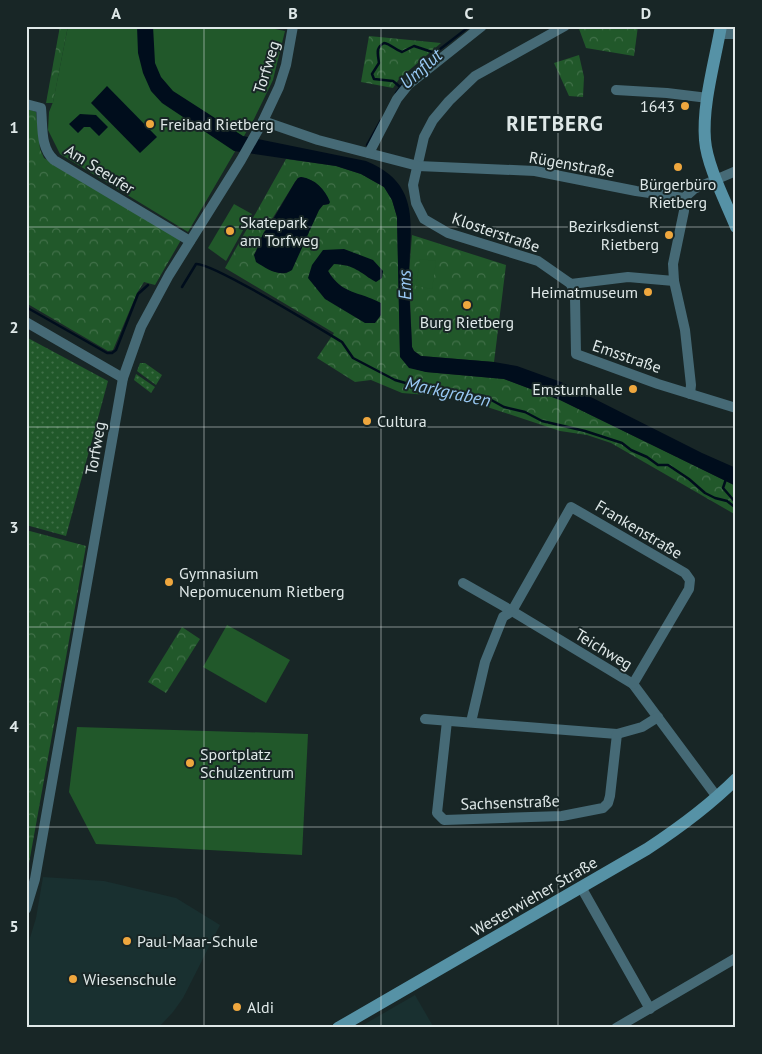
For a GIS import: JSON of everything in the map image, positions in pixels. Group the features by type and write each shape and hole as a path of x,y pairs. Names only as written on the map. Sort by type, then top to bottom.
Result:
{"main road":[{"path":"721,30 708,98 705,140 716,178 736,226"},
{"name":"Westerwieher Straße","path":"338,1028 647,849 685,824 718,797 736,779"}],"street":[{"name":"Torfweg","path":"26,910 35,879 123,378 147,314 162,290 169,274 257,132 266,123 286,65 293,26"},
{"path":"369,153 398,99 409,84 482,26"},
{"name":"Klosterstraße","path":"565,26 475,76 449,101 433,120 424,137 413,185 416,203 424,219 448,233 538,261 572,284"},
{"path":"721,30 736,34"},
{"path":"616,90 708,98"},
{"name":"Am Seeufer","path":"26,104 41,108 44,147 54,160 190,241"},
{"path":"266,123 318,140 418,166"},
{"name":"Rügenstraße","path":"418,166 535,171 636,191 684,198"},
{"path":"690,394 691,385 685,330 674,281 673,264 684,211 684,198 694,189 736,171"},
{"path":"572,284 628,278 674,281"},
{"name":"Emsstraße","path":"572,284 575,298 576,354 736,408"},
{"path":"26,322 123,378"},
{"name":"Frankenstraße","path":"512,611 572,507 684,574 690,580 689,589 633,684"},
{"name":"Teichweg","path":"463,583 633,684 718,797"},
{"path":"471,722 486,662 502,617 512,611"},
{"path":"425,719 617,734 642,727 658,716"},
{"name":"Sachsenstraße","path":"447,721 436,813 444,820 562,816 603,808 608,803 610,796 617,734"},
{"path":"581,887 650,1009"},
{"path":"616,1028 736,958"}],"shaded area":[{"path":"43,877 104,881 176,898 220,925 183,998 158,1028 26,1028 26,951 36,918"},
{"path":"415,995 434,1028 358,1028"}],"green space":[{"path":"60,26 68,26 53,103 46,103"},
{"name":"Freibad Rietberg","path":"68,26 260,26 285,31 273,80 254,119 188,232 60,154 48,130 49,112 53,102"},
{"path":"578,26 638,26 634,56 586,48"},
{"path":"369,36 441,43 399,79 393,88 361,82"},
{"path":"579,55 584,77 583,97 569,96 554,63"},
{"path":"26,108 36,112 40,149 44,158 181,240 155,285 144,282 137,293 113,350 108,351 26,303 26,179 29,170 26,169"},
{"path":"286,159 336,166 361,174 384,187 392,200 397,217 400,356 409,367 426,372 504,379 560,400 736,486 736,515 611,443 587,435 560,431 453,397 402,393 371,380 355,382 317,358 334,333 225,268","holes":["301,177 316,183 325,194 329,204 323,205 319,210 287,273 273,271 254,255 264,232 295,182","323,250 382,278 369,278 348,264 334,263 328,271 347,290 372,299 325,299"]},
{"name":"Skatepark am Torfweg","path":"234,204 252,214 226,261 208,248"},
{"path":"412,235 506,265 494,362 421,356 414,351 412,347 409,274"},
{"path":"420,259 436,261 432,289 416,286"},
{"path":"26,337 108,381 66,536 26,525"},
{"path":"140,363 145,363 162,375 156,385 137,371"},
{"path":"136,374 155,387 151,393 134,380"},
{"path":"26,530 86,546 26,880"},
{"path":"227,625 290,660 266,703 203,667"},
{"path":"182,627 200,639 166,693 148,682"},
{"name":"Sportplatz Schulzentrum","path":"77,727 308,734 302,855 96,844 69,792"}],"water":[{"name":"Ems","path":"137,26 153,26 155,63 161,77 173,91 243,136 366,161 384,170 396,181 404,194 409,208 411,223 409,292 412,347 414,351 421,356 494,362 517,366 561,382 702,453 736,468 736,486 560,400 504,379 426,372 409,368 400,357 397,217 392,200 384,187 361,174 336,166 234,151 162,103 151,91 143,73 138,53"},
{"path":"107,86 157,137 140,153 91,103"},
{"path":"80,114 96,115 108,127 99,136 90,127 84,127 78,133 69,124"},
{"path":"301,177 319,185 330,202 323,205 319,210 292,270 283,273 274,272 256,262 254,255 263,234 295,182"},
{"path":"344,249 373,260 383,271 382,278 376,282 347,266 334,264 328,271 333,279 345,289 381,303 381,315 375,323 365,323 325,299 308,278 312,265 323,250"}],"waterway":[{"name":"Umflut","path":"408,78 435,53 470,26"},
{"path":"399,86 393,81 374,79 372,74 379,63 378,52 381,45 384,43 402,52 414,46 435,53"},
{"name":"Umflut","path":"396,93 404,82"},
{"name":"Umflut","path":"367,145 381,120"},
{"name":"Markgraben","path":"182,287 196,264 206,266 243,284 342,342 353,358 395,380 423,388 484,396 504,407 525,412 542,421 585,431 622,443 658,465 668,465 689,479 705,493 727,501 736,508"},
{"name":"Markgraben","path":"26,307 107,353 112,353 116,350 138,294 148,285"},
{"path":"726,479 723,488 736,503"}],"place":[{"name":"1643","path":"685,106"},
{"name":"Freibad Rietberg","path":"150,124"},
{"name":"Bürgerbüro Rietberg","path":"678,167"},
{"name":"Skatepark am Torfweg","path":"230,231"},
{"name":"Bezirksdienst Rietberg","path":"669,235"},
{"name":"Heimatmuseum","path":"648,292"},
{"name":"Burg Rietberg","path":"467,305"},
{"name":"Emsturnhalle","path":"633,389"},
{"name":"Cultura","path":"367,421"},
{"name":"Gymnasium Nepomucenum Rietberg","path":"169,582"},
{"name":"Sportplatz Schulzentrum","path":"190,763"},
{"name":"Paul-Maar-Schule","path":"127,941"},
{"name":"Wiesenschule","path":"73,979"},
{"name":"Aldi","path":"237,1007"}],"district":[{"name":"RIETBERG","path":"555,124"}]}
